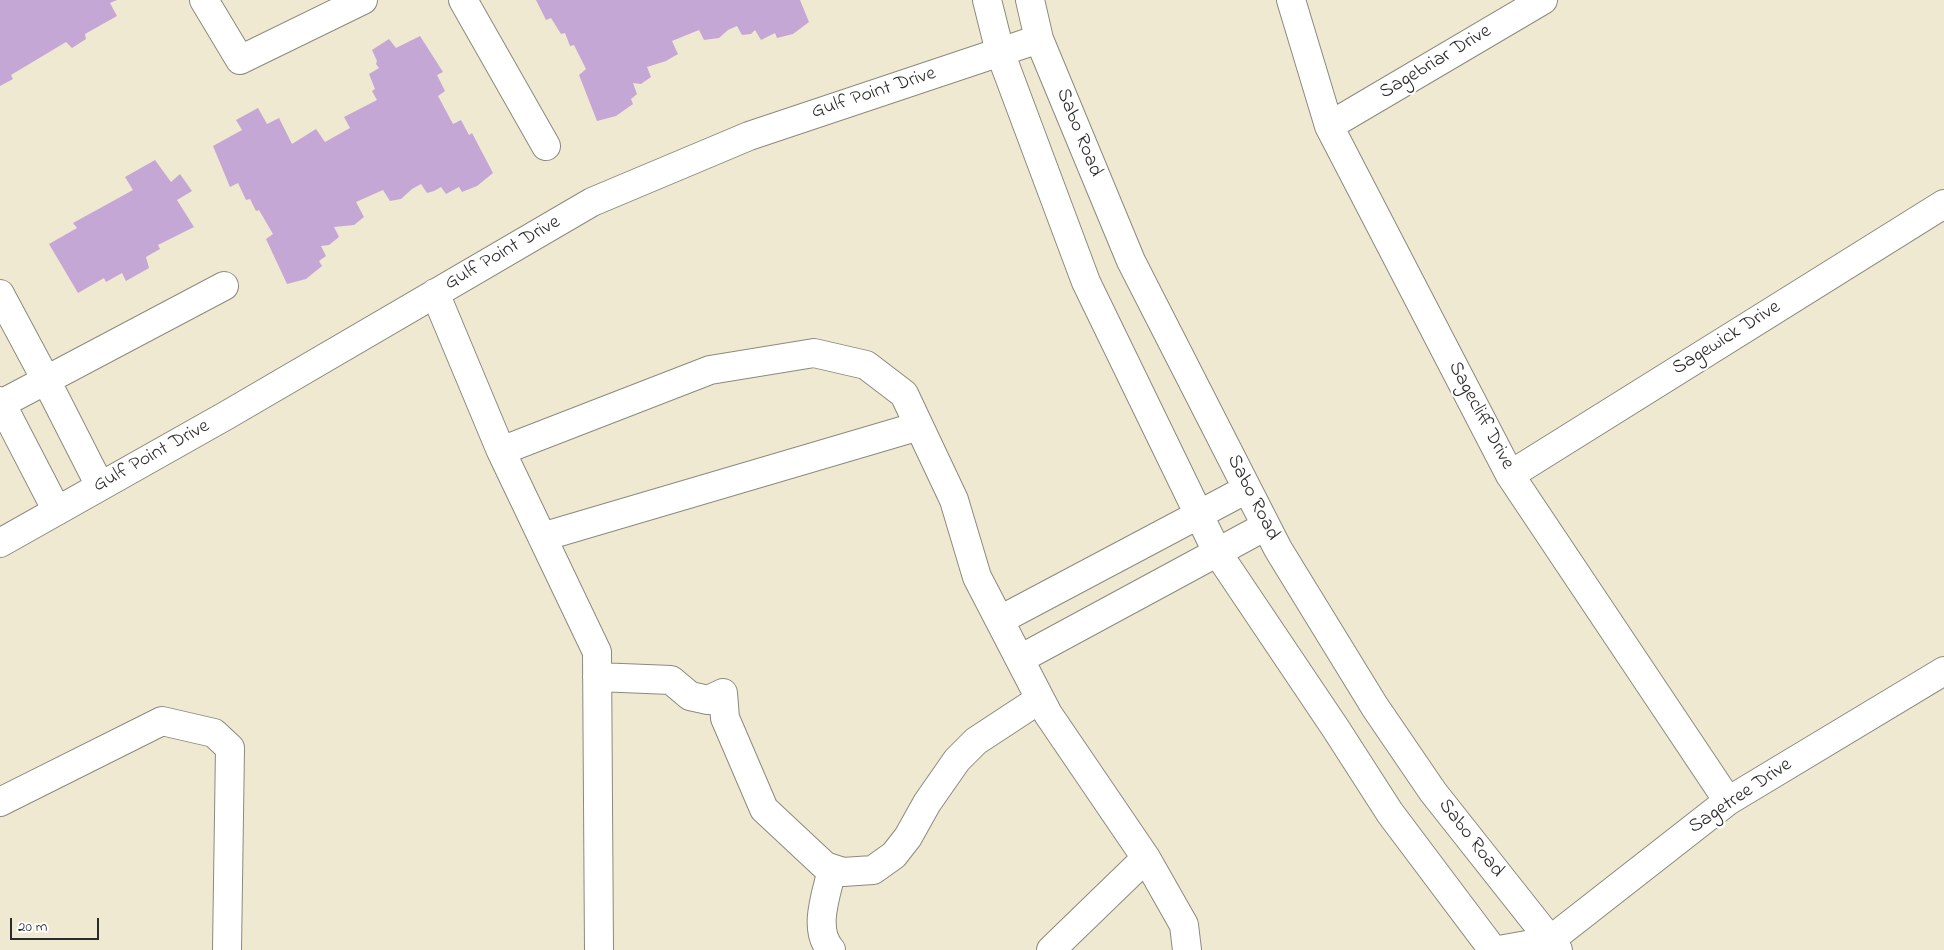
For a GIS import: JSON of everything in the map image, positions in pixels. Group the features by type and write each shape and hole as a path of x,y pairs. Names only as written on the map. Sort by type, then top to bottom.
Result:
{"street":[{"path":"204,0 240,60 363,0"},
{"path":"463,0 546,146"},
{"path":"986,0 1000,52 1086,282 1217,552 1390,813 1493,950"},
{"name":"Sabo Road","path":"1030,0 1040,39 1132,261 1266,526 1386,722 1434,792 1551,947"},
{"name":"Sagecliff Drive","path":"1291,0 1329,126 1510,474 1728,801"},
{"name":"Sagebriar Drive","path":"1329,126 1542,0"},
{"name":"Gulf Point Drive","path":"0,543 227,415 592,202 749,136 1040,39"},
{"name":"Sagewick Drive","path":"1510,474 1944,204"},
{"path":"56,511 1,402 224,286"},
{"path":"435,293 501,450 596,652 600,950"},
{"path":"0,294 100,486"},
{"path":"501,450 710,370 814,353 866,365 904,394 954,500 977,578 1048,714 1146,858 1184,926 1187,950"},
{"path":"542,538 919,426"},
{"path":"1000,620 1247,489"},
{"path":"1020,659 1266,526"},
{"name":"Sagetree Drive","path":"1551,947 1728,801 1944,671"},
{"path":"596,677 671,680 690,696 708,700 723,693 725,718 764,809 825,866 843,872 872,870 894,855 908,838 927,803 957,760 976,741 1040,699"},
{"path":"0,802 162,721 214,733 230,748 227,950"},
{"path":"1051,950 1146,858"},
{"path":"826,948 821,918 832,869"},
{"path":"1499,950 1551,947"}],"building":[{"path":"0,0 117,0 110,3 117,16 85,34 86,39 72,48 66,42 11,75 13,79 0,86"},
{"path":"536,0 800,0 809,22 793,34 777,38 775,33 761,40 755,30 751,34 742,35 737,26 728,30 719,38 704,40 699,30 672,41 678,54 666,61 647,67 651,77 641,84 633,83 637,94 631,99 633,104 616,116 597,121 579,75 586,69 574,45 570,46 565,33 561,34 551,18 546,20"},
{"path":"420,36 443,72 437,75 445,91 438,96 453,124 461,120 469,135 472,133 493,173 477,186 462,192 459,187 446,194 441,187 427,193 421,184 401,199 390,201 383,190 356,202 364,217 354,225 334,227 339,237 329,245 321,246 326,256 319,261 322,266 306,279 287,284 266,239 273,234 259,210 256,211 250,199 246,200 238,183 230,187 213,146 242,130 236,120 258,108 267,124 279,118 292,144 316,129 325,142 350,128 344,117 377,100 372,91 375,89 369,74 379,68 372,50 389,39 396,48"},
{"path":"155,160 171,182 180,174 192,191 177,200 194,227 158,245 160,249 146,257 149,268 126,281 122,273 106,282 104,278 78,293 49,244 77,228 73,223 133,190 125,177"}]}
